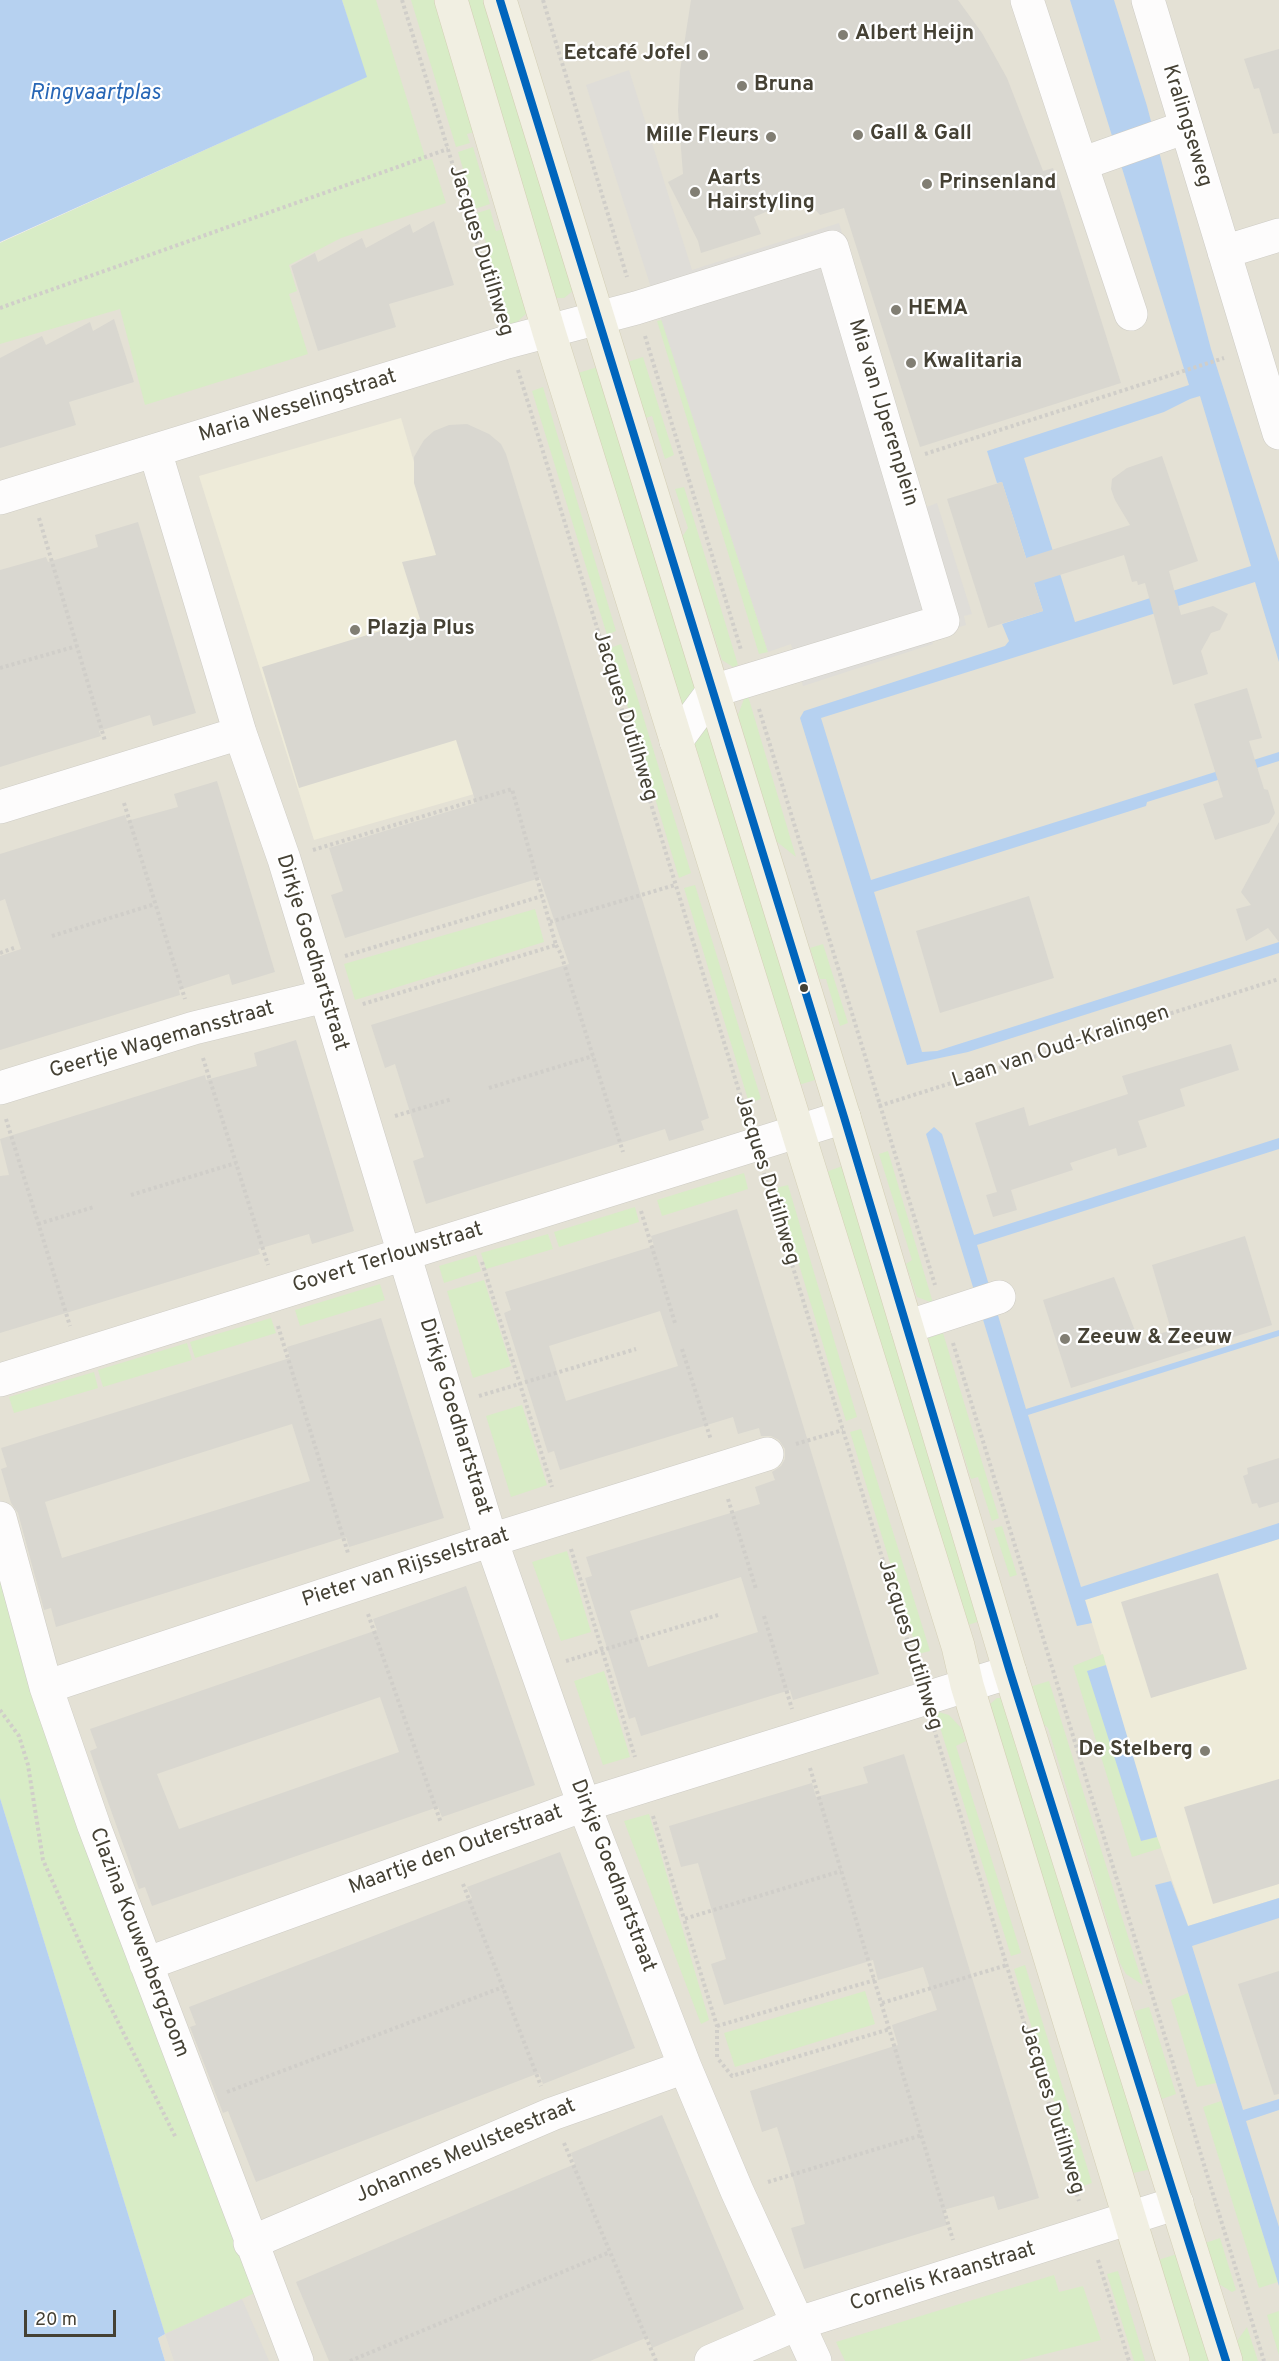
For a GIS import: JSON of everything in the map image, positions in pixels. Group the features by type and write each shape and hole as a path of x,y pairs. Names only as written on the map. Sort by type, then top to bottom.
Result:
{"main road":[{"name":"Jacques Dutilhweg","path":"451,0 549,332 796,1132 955,1634 967,1685 1173,2361"},
{"path":"500,0 844,1117 1010,1671 1226,2361"}],"street":[{"path":"1027,0 1131,314"},
{"name":"Kralingseweg","path":"1148,0 1173,132 1224,252 1279,433"},
{"path":"1081,164 1173,132"},
{"path":"1224,252 1279,235"},
{"name":"Mia van IJperenplein","path":"598,318 832,247 898,463 943,621 750,680"},
{"name":"Maria Wesselingstraat","path":"15,493 507,342 598,318"},
{"name":"Dirkje Goedhartstraat","path":"155,451 240,733 284,859 491,1540 584,1804 685,2067 737,2191 816,2361"},
{"path":"676,741 713,691 750,680"},
{"path":"0,807 240,733"},
{"name":"Geertje Wagemansstraat","path":"2,1100 194,1028 327,1005"},
{"name":"Govert Terlouwstraat","path":"0,1380 844,1117"},
{"path":"907,1327 972,1306"},
{"name":"Pieter van Rijsselstraat","path":"46,1688 491,1540 767,1454"},
{"name":"Clazina Kouwenbergzoom","path":"0,1518 46,1688 94,1826 250,2243 297,2361"},
{"name":"Maartje den Outerstraat","path":"146,1964 584,1804 1010,1671"},
{"name":"Johannes Meulsteestraat","path":"250,2243 552,2114 685,2067"},
{"name":"Cornelis Kraanstraat","path":"711,2361 799,2323 1177,2204"}],"path":[{"name":"Jacques Dutilhweg","path":"402,0 507,342 523,385 1128,2361"},
{"path":"543,0 880,1105 972,1306 1264,2361"},
{"path":"0,308 448,149"},
{"path":"898,463 1218,360"},
{"path":"15,493 76,646 276,1294 278,1332 358,1585 451,1853 552,2114 656,2361"},
{"path":"0,668 76,646"},
{"path":"284,859 512,789 556,945 561,954 675,1323"},
{"path":"550,922 675,885"},
{"path":"315,965 543,896"},
{"path":"52,936 155,904"},
{"path":"327,1005 556,945"},
{"path":"0,953 14,948"},
{"name":"Laan van Oud-Kralingen","path":"844,1117 1279,979"},
{"path":"489,1088 593,1056"},
{"path":"364,1125 452,1099"},
{"path":"2,1100 79,1356"},
{"path":"131,1195 236,1164"},
{"path":"38,1224 94,1207"},
{"path":"473,1233 717,2026 717,2057 732,2076 890,2029"},
{"path":"450,1405 636,1348"},
{"path":"767,1454 843,1430"},
{"path":"537,1670 718,1615"},
{"path":"764,1616 963,2272"},
{"path":"0,1710 19,1736 28,1765 44,1860 91,1968 178,2144"},
{"path":"684,1918 841,1871"},
{"path":"882,2003 1007,1965"},
{"path":"717,2026 875,1980"},
{"path":"198,2103 503,1987"},
{"path":"685,2067 717,2057"},
{"path":"737,2191 922,2135"},
{"path":"350,2361 610,2252"}],"shaded area":[{"path":"342,0 1279,0 1279,2361 165,2361 158,2338 165,2334 0,1798 0,243 366,77"},
{"path":"629,70 692,270 839,223 924,508 937,503 972,614 964,616 966,625 931,635 933,644 803,686 791,644 768,652 586,85"},
{"name":"Plazja Plus","path":"401,418 509,784 314,840 199,476"},
{"name":"De Stelberg","path":"1279,1539 1279,1898 1188,1926 1157,1837 1085,1600"},
{"path":"242,2299 269,2361 174,2361 165,2334"}],"green space":[{"path":"342,0 376,0 426,160 432,159 446,203 341,238 289,265 297,291 289,294 308,354 145,405 120,309 0,344 0,243 366,77"},
{"path":"411,0 434,0 474,132 467,134 470,143 456,147"},
{"path":"464,0 491,0 574,290 564,298 557,298 552,290"},
{"path":"473,147 490,204 475,209 458,152"},
{"path":"490,209 496,231 508,228 529,311 516,323 510,324 477,213"},
{"path":"662,320 768,652 759,654 657,321"},
{"path":"643,357 674,455 665,459 652,416 642,419 624,363"},
{"path":"601,366 822,1078 795,1086 578,373"},
{"path":"543,387 616,631 607,635 532,391"},
{"path":"684,487 738,665 733,667 722,660 682,537 688,528 675,489"},
{"path":"621,644 691,873 679,878 610,648"},
{"path":"745,696 748,696 796,857 776,841 738,715"},
{"path":"695,885 761,1099 749,1103 684,888"},
{"path":"535,909 544,942 355,1000 344,964"},
{"path":"823,944 848,1023 840,1026 826,979 820,979 810,948"},
{"path":"888,1151 933,1303 917,1297 906,1264 912,1260 879,1154"},
{"path":"848,1164 986,1619 962,1627 823,1173"},
{"path":"744,1173 748,1189 662,1216 657,1200"},
{"path":"788,1185 857,1417 846,1421 776,1188"},
{"path":"635,1207 639,1222 559,1247 554,1232"},
{"path":"548,1234 553,1249 486,1269 481,1253"},
{"path":"476,1255 481,1271 444,1283 439,1266"},
{"path":"484,1280 511,1366 473,1378 447,1291"},
{"path":"380,1284 385,1300 300,1326 295,1310"},
{"path":"271,1318 276,1333 195,1358 190,1342"},
{"path":"943,1333 999,1518 992,1521 978,1477 971,1479 928,1338"},
{"path":"187,1343 192,1360 103,1387 98,1370"},
{"path":"94,1372 98,1388 14,1413 9,1397"},
{"path":"522,1405 547,1485 511,1497 486,1416"},
{"path":"861,1429 930,1651 918,1654 850,1432"},
{"path":"1002,1526 1017,1575 1010,1577 994,1528"},
{"path":"567,1551 591,1632 561,1641 532,1562"},
{"path":"0,1576 257,2292 165,2334 0,1798"},
{"path":"1103,1654 1106,1665 1088,1671 1141,1841 1157,1837 1161,1848 1132,1857 1073,1666"},
{"path":"604,1671 630,1757 603,1765 574,1681"},
{"path":"1049,1681 1143,1985 1126,1974 1120,1963 1048,1728 1029,1711 1023,1689"},
{"path":"997,1698 1006,1698 1156,2168 1129,2174 989,1705"},
{"path":"935,1711 949,1715 962,1729 966,1741 956,1746 1021,1953 1011,1956"},
{"path":"649,1814 709,2020 701,2024 624,1821"},
{"path":"1025,1965 1092,2183 1080,2187 1014,1969"},
{"path":"865,1991 875,2024 735,2067 724,2033"},
{"path":"1188,1993 1216,2083 1197,2087 1171,2000"},
{"path":"1149,2007 1176,2094 1162,2099 1135,2011"},
{"path":"1221,2101 1278,2282 1259,2288 1203,2107"},
{"path":"1220,2238 1236,2290 1232,2292 1219,2284 1205,2243"},
{"path":"1180,2253 1213,2361 1186,2361 1155,2261"},
{"path":"1118,2271 1145,2361 1134,2361 1107,2274"},
{"path":"1054,2275 1059,2292 1083,2286 1101,2340 1018,2361 845,2361 836,2342"},
{"path":"1279,2311 1279,2355 1267,2315"},
{"path":"1247,2327 1258,2361 1243,2361 1237,2341"}],"water":[{"name":"Ringvaartplas","path":"0,0 342,0 367,77 0,242"},
{"path":"1070,0 1114,0 1147,106 1211,349 1279,562 1279,662 1255,582 821,718 871,880 1279,752 1279,761 1147,802 1146,806 874,892 922,1052 937,1051 1279,942 1279,953 968,1052 907,1065 800,718 804,711 1005,646 1009,641 1002,624 1043,611 1002,482 997,483 987,451 1189,385","holes":["1200,396 1251,566 1075,622 1024,458 1164,412"]},
{"path":"934,1127 942,1134 974,1235 1279,1138 1279,1149 977,1245 1026,1409 1279,1330 1279,1336 1028,1415 1081,1587 1279,1523 1279,1539 1085,1600 1092,1623 1077,1626 926,1134"},
{"path":"1106,1665 1157,1837 1141,1841 1087,1671"},
{"path":"0,1798 165,2334 158,2338 165,2361 0,2361"},
{"path":"1171,1881 1188,1926 1279,1898 1279,1918 1192,1946 1243,2110 1279,2099 1279,2110 1246,2121 1279,2227 1279,2286 1155,1885"}],"building":[{"path":"691,0 958,0 982,33 1007,78 1043,171 1053,168 1121,383 920,447 844,208 820,215 803,196 754,217 761,234 701,253 698,241 668,182 683,174 678,110 680,71"},
{"path":"1279,49 1279,133 1273,134 1259,88 1254,89 1244,59"},
{"path":"434,221 454,285 389,304 396,327 318,351 291,266 315,253 318,262 362,238 366,248 410,224 413,233"},
{"path":"114,319 134,382 69,402 76,425 0,448 0,358 42,336 46,345 90,322 93,331"},
{"path":"467,424 489,434 501,444 506,454 709,1118 701,1121 704,1130 669,1141 665,1129 426,1204 413,1161 424,1157 395,1064 385,1068 371,1025 569,964 540,878 345,938 331,895 343,891 329,848 476,803 456,740 299,788 262,667 420,619 402,562 436,555 414,483 414,457 424,440 434,431 449,425"},
{"path":"1162,456 1198,561 1169,571 1181,615 1213,606 1228,614 1220,630 1211,633 1201,651 1208,674 1173,685 1145,583 1138,585 1137,581 1132,582 1124,555 1034,583 1043,611 988,628 947,499 1002,482 1026,558 1130,525 1115,500 1111,489 1112,479 1127,468"},
{"path":"138,522 196,713 153,726 150,715 99,731 101,736 0,767 0,570 46,557 48,562 98,547 95,535"},
{"path":"1247,688 1262,738 1249,741 1264,789 1268,790 1275,813 1269,823 1215,840 1203,804 1223,797 1194,704"},
{"path":"217,781 275,972 232,985 229,974 179,990 180,995 0,1050 0,956 21,949 5,899 0,901 0,854 125,815 127,821 178,807 174,794"},
{"path":"1279,822 1279,942 1268,928 1246,941 1236,909 1251,905 1241,892"},
{"path":"1029,896 1054,978 940,1013 916,931"},
{"path":"296,1040 354,1231 312,1244 309,1234 258,1249 260,1254 0,1333 0,1176 9,1175 0,1139 205,1075 206,1080 257,1066 254,1053"},
{"path":"1231,1044 1239,1070 1180,1089 1185,1106 1138,1121 1147,1147 1118,1156 1116,1148 1070,1163 1073,1170 1011,1190 1017,1210 993,1217 986,1195 997,1192 975,1123 1024,1107 1029,1126 1128,1094 1122,1076"},
{"path":"737,1209 879,1674 793,1700 790,1690 641,1736 635,1717 629,1719 585,1578 592,1576 586,1557 760,1504 755,1487 775,1480 772,1472 781,1466 785,1459 785,1449 779,1440 771,1436 761,1436 759,1428 738,1434 733,1417 560,1470 554,1451 548,1453 504,1313 511,1310 505,1292 654,1246 651,1236","holes":["660,1311 678,1366 566,1401 549,1346","741,1577 758,1632 648,1667 630,1611"]},
{"path":"1245,1236 1272,1325 1071,1388 1043,1300 1114,1277 1139,1341 1171,1330 1152,1265"},
{"path":"381,1318 444,1518 349,1547 346,1537 56,1627 51,1608 44,1610 18,1513 11,1503 1,1469 7,1467 1,1448 290,1358 287,1347","holes":["292,1424 310,1481 62,1558 45,1502"]},
{"path":"1279,1458 1279,1502 1259,1508 1257,1503 1252,1504 1243,1476 1248,1474 1247,1468"},
{"path":"1218,1573 1247,1669 1151,1698 1121,1602"},
{"path":"466,1586 535,1785 442,1817 438,1807 152,1906 145,1887 139,1889 90,1751 97,1748 90,1729 377,1630 373,1619","holes":["380,1697 399,1752 179,1829 157,1774"]},
{"path":"904,1754 1039,2198 998,2210 994,2196 943,2210 947,2225 804,2269 791,2228 805,2224 794,2182 777,2127 762,2132 750,2091 898,2045 892,2025 937,2010 923,1967 878,1980 873,1960 724,2005 711,1964 726,1959 698,1863 681,1867 669,1826 812,1783 816,1797 868,1783 863,1767"},
{"path":"1279,1779 1279,1884 1213,1904 1184,1807"},
{"path":"560,1852 635,2048 543,2084 539,2073 256,2182 228,2111 223,2113 190,2027 196,2025 189,2007 472,1898 467,1887"},
{"path":"1279,1971 1279,2094 1274,2095 1238,1984"},
{"path":"662,2115 744,2309 652,2348 648,2337 590,2361 329,2361 296,2282 575,2164 571,2153"}],"transit line":[{"path":"500,0 844,1117 1010,1672 1226,2361"}],"place":[{"name":"Albert Heijn","path":"843,35"},
{"name":"Eetcafé Jofel","path":"703,55"},
{"name":"Bruna","path":"742,86"},
{"name":"Gall & Gall","path":"858,135"},
{"name":"Mille Fleurs","path":"771,137"},
{"name":"Prinsenland","path":"927,184"},
{"name":"Aarts Hairstyling","path":"695,192"},
{"name":"HEMA","path":"896,310"},
{"name":"Kwalitaria","path":"911,363"},
{"name":"Plazja Plus","path":"355,630"},
{"name":"Zeeuw & Zeeuw","path":"1065,1339"},
{"name":"De Stelberg","path":"1205,1751"}]}
